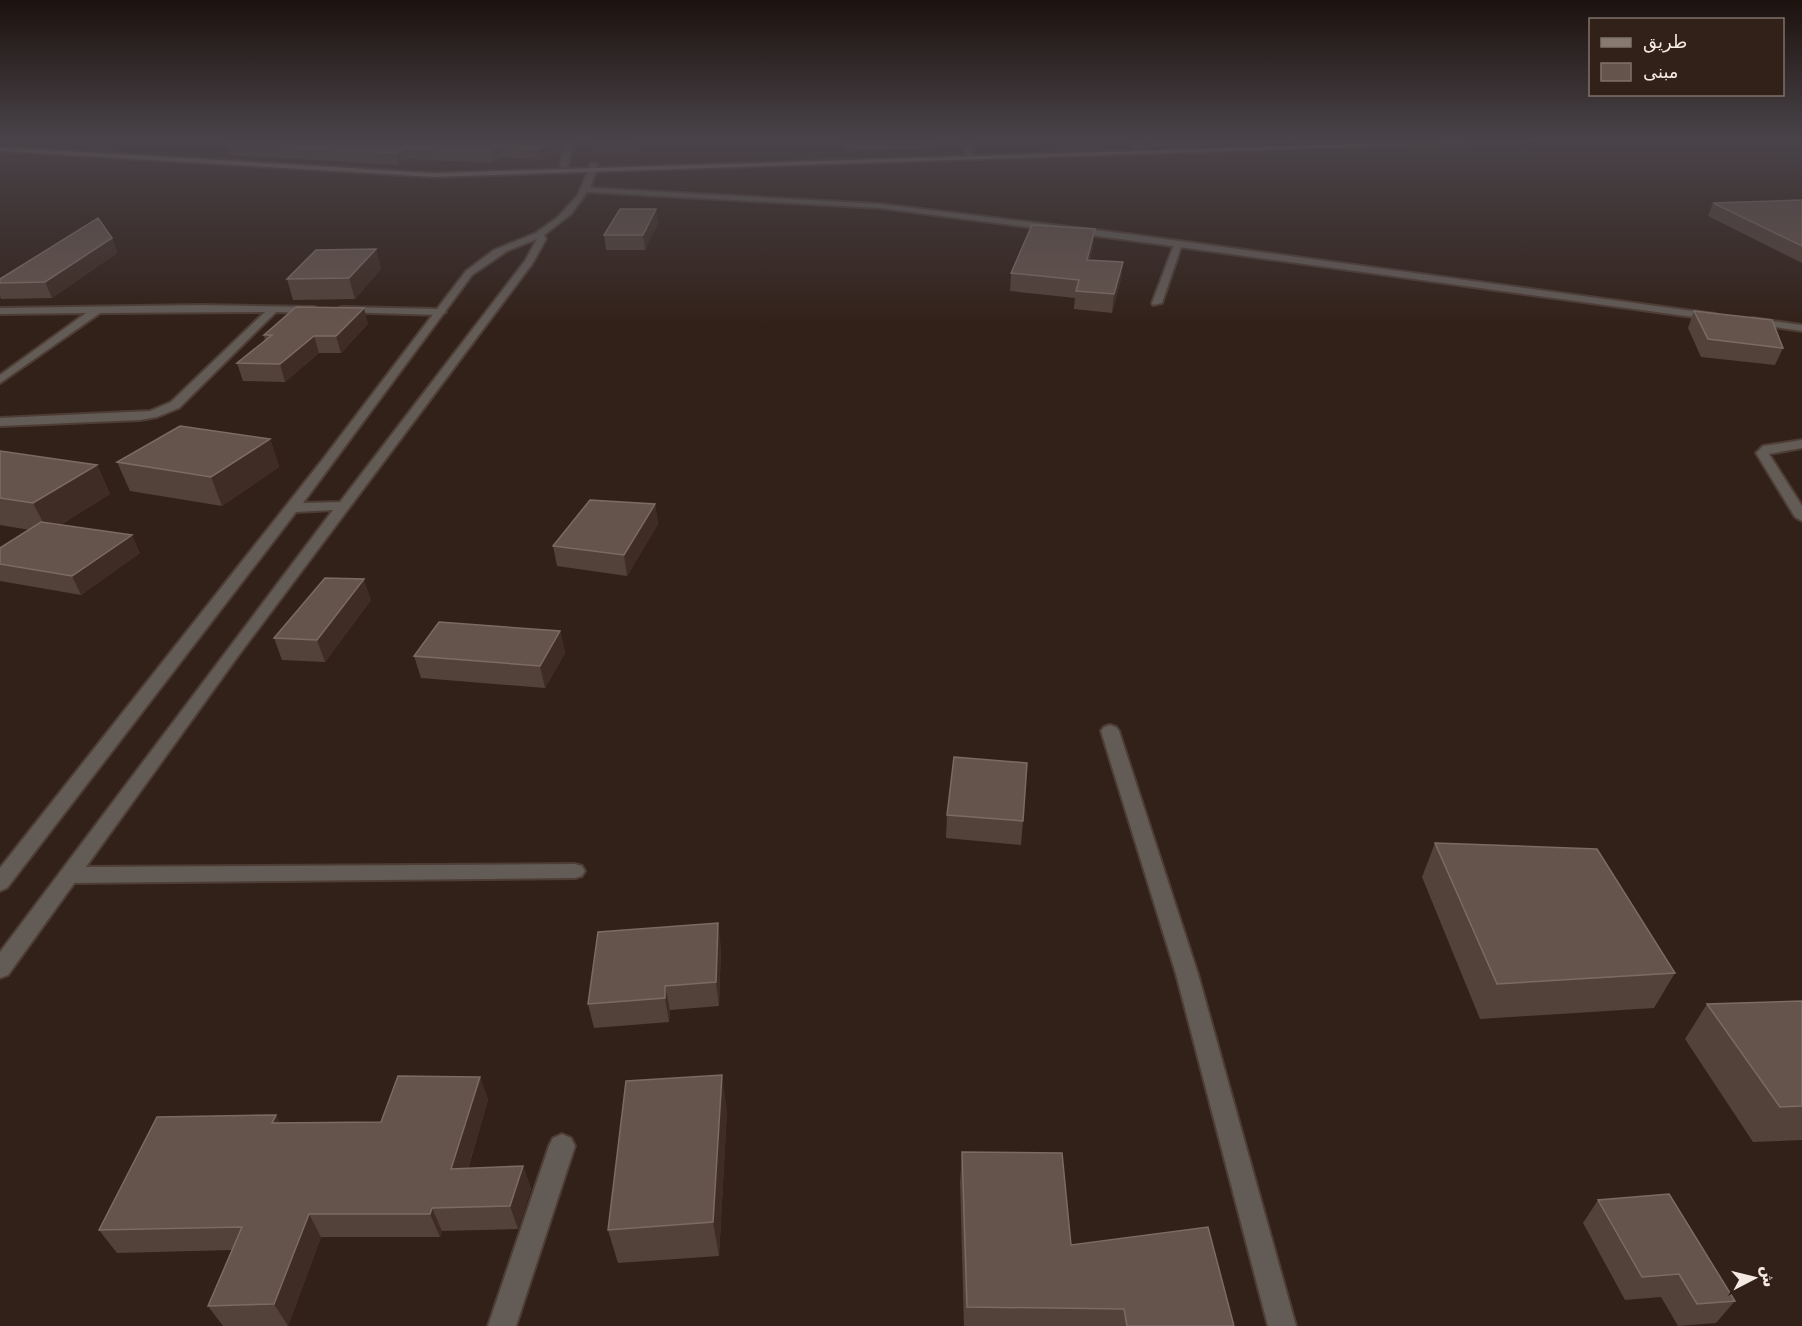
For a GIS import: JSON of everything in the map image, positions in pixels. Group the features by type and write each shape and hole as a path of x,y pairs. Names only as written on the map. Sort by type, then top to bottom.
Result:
{"street":[{"path":"0,883 291,508 463,280 480,263 514,243 540,235 560,219 576,201"},
{"path":"786,201 880,206 1720,317"},
{"path":"0,969 344,506 529,262 542,239 540,235"},
{"path":"1157,303 1178,244"},
{"path":"0,380 98,309"},
{"path":"0,422 140,416 166,410 175,405 273,309"},
{"path":"0,311 321,310"},
{"path":"333,310 441,312"},
{"path":"1744,320 1802,328"},
{"path":"1802,444 1767,449 1762,453 1802,517"},
{"path":"291,508 344,506"},
{"path":"1110,731 1187,974 1282,1326"},
{"path":"69,875 575,871"},
{"path":"502,1326 562,1146"}],"building":[{"path":"1802,201 1802,246 1713,203"},
{"path":"620,209 656,209 643,235 604,235"},
{"path":"98,218 112,238 45,282 0,283 0,279"},
{"path":"1032,225 1095,229 1087,260 1123,262 1114,294 1076,291 1079,280 1011,273"},
{"path":"376,249 349,278 287,279 316,250"},
{"path":"296,307 364,308 336,336 314,336 280,364 237,363 272,335 264,335"},
{"path":"1694,311 1772,320 1783,348 1708,339"},
{"path":"180,426 270,439 211,477 117,462"},
{"path":"0,451 97,465 33,503 0,498"},
{"path":"590,500 655,504 624,555 553,546"},
{"path":"41,522 132,535 72,576 0,564 0,548"},
{"path":"325,578 364,579 317,640 274,638"},
{"path":"439,622 560,631 540,666 414,656"},
{"path":"954,757 1027,763 1023,821 947,815"},
{"path":"1435,843 1597,849 1675,973 1497,984"},
{"path":"718,923 716,982 665,986 665,998 588,1004 598,932"},
{"path":"1802,1001 1802,1106 1780,1107 1707,1004"},
{"path":"722,1075 713,1222 608,1230 626,1081"},
{"path":"398,1076 480,1077 451,1169 523,1166 510,1206 432,1208 430,1214 309,1214 274,1304 208,1306 242,1227 99,1230 157,1117 276,1115 272,1123 381,1122"},
{"path":"962,1152 1062,1153 1071,1245 1208,1227 1234,1326 1127,1326 1124,1309 967,1307"},
{"path":"1669,1194 1735,1301 1697,1304 1679,1274 1642,1277 1598,1200"}]}
